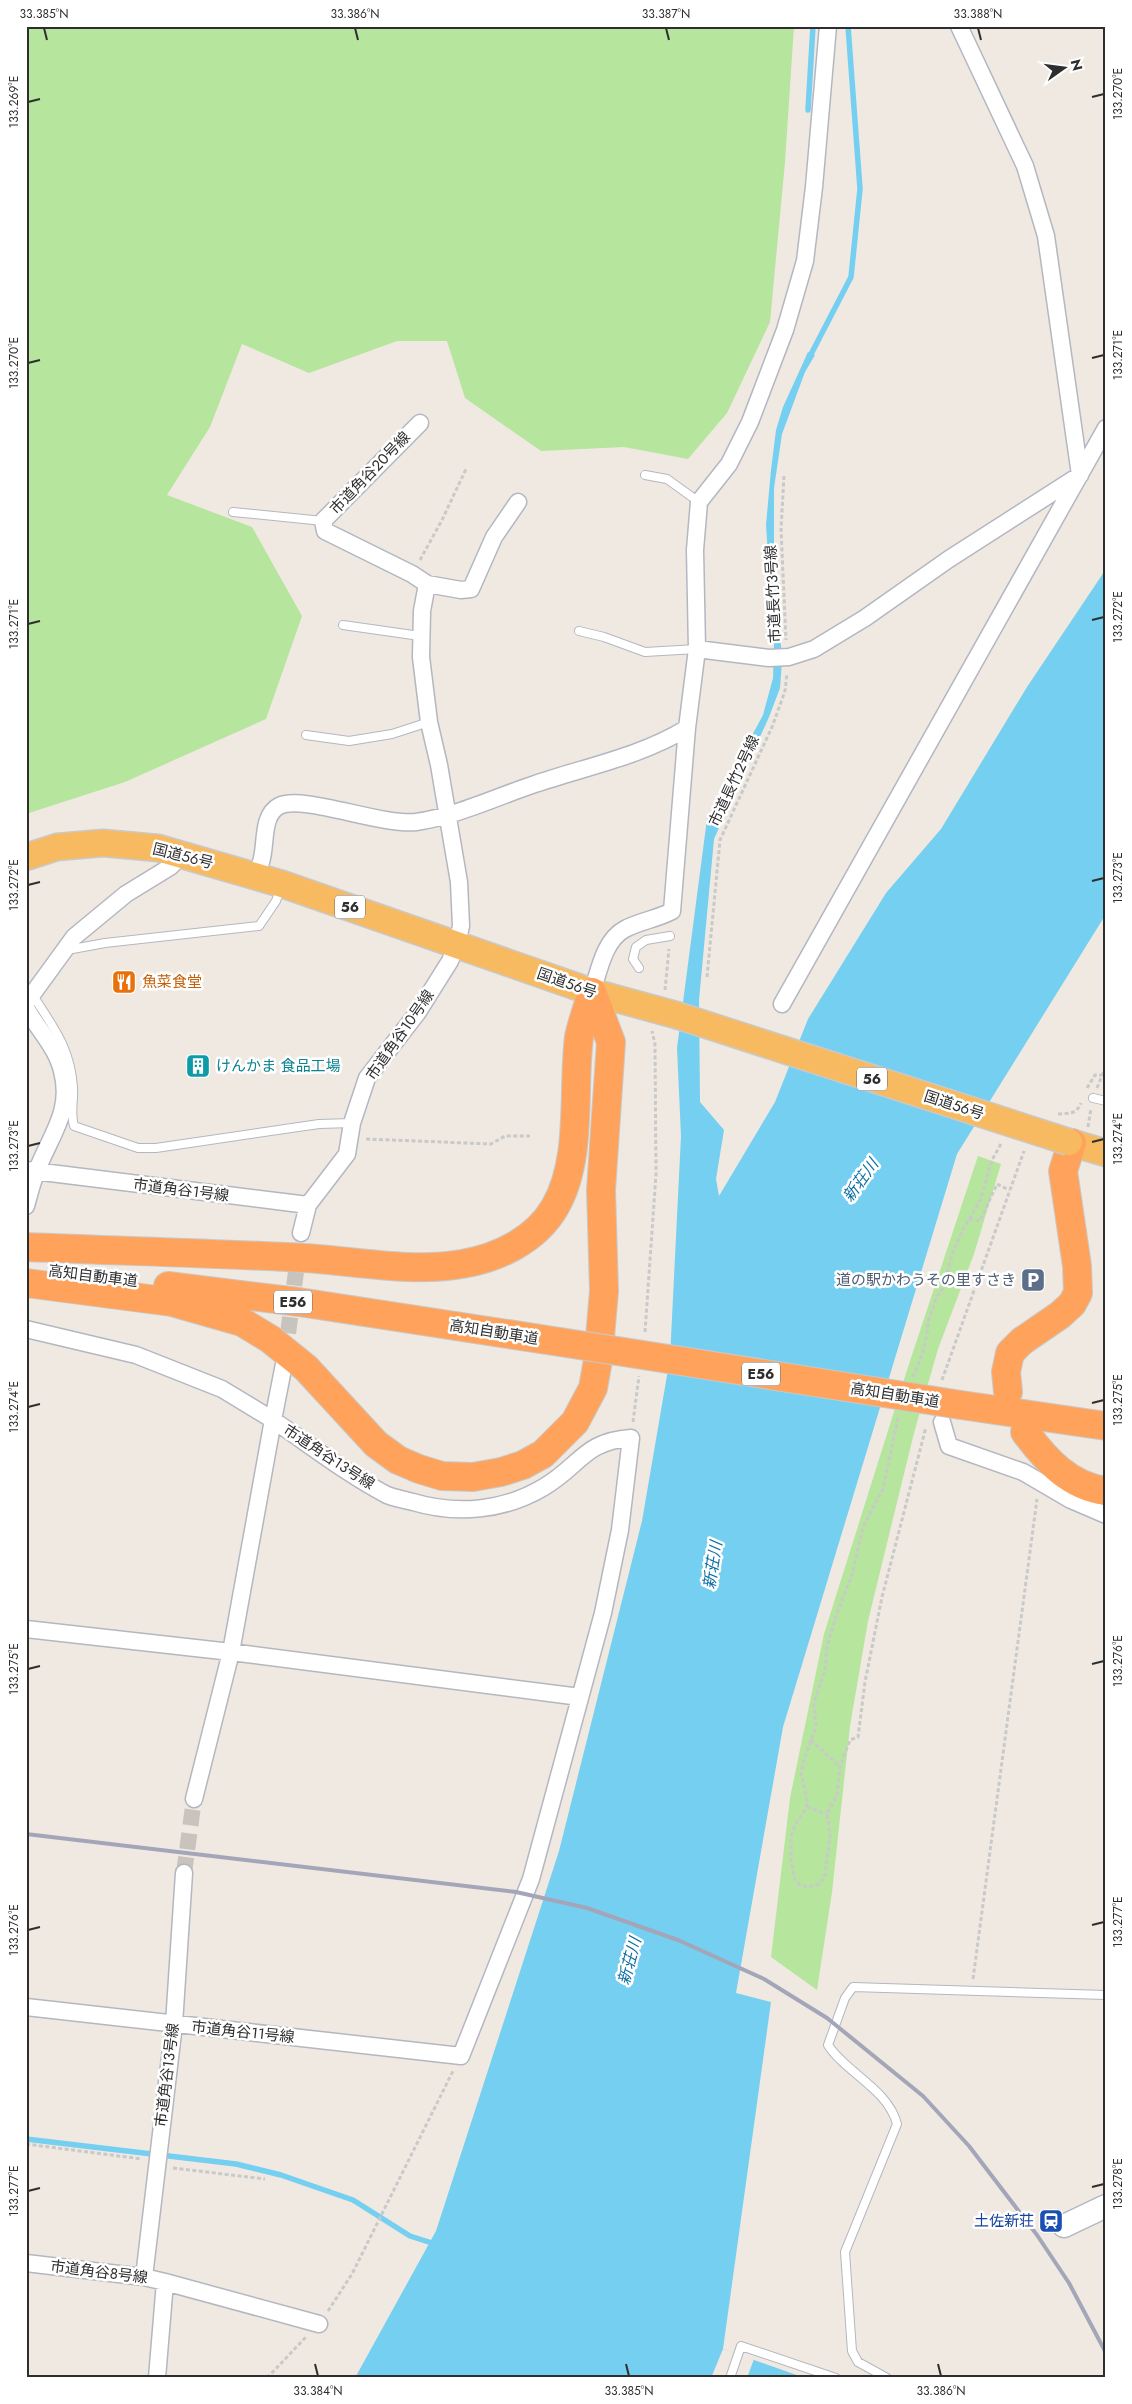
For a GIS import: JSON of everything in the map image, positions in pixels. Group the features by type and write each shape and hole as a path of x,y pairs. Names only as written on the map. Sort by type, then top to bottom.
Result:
{"highway":[{"name":"国道56号","path":"26,857 57,847 103,843 158,848 183,854 282,884 592,992 670,1004 1106,1153"},
{"path":"26,1247 203,1252 438,1266 485,1258 508,1250 528,1237 544,1223 555,1208 564,1187 573,1134 580,1036 592,992"},
{"path":"26,1283 172,1302 242,1322 270,1339 306,1368 376,1444 398,1460 418,1469 442,1476 473,1477 501,1472 543,1454 575,1422 592,1388 598,1360 604,1291 601,1190 611,1042 592,992"},
{"path":"1008,1392 1006,1372 1010,1353 1022,1341 1060,1316 1072,1304 1078,1293 1077,1266 1063,1171 1070,1142"},
{"name":"高知自動車道","path":"26,1268 299,1302 560,1342 944,1416"},
{"name":"E56","path":"944,1416 1106,1426"},
{"path":"1025,1432 1044,1456 1063,1474 1078,1483 1106,1492"}],"main road":[{"path":"1064,2226 1106,2206"}],"street":[{"path":"592,992 607,950 615,937 627,928 657,919 672,911 687,728 696,649 696,550 699,502 729,464 746,429 785,330 805,261 814,187 828,26"},
{"path":"959,26 1025,166 1046,236 1080,475"},
{"name":"市道角谷20号線","path":"420,422 323,521 325,531 412,574 427,584"},
{"path":"782,1004 1106,428"},
{"path":"696,649 769,658 789,657 814,649 866,618 949,559 1080,475"},
{"path":"427,584 460,590 471,589 494,537 518,502"},
{"name":"市道角谷10号線","path":"308,1205 347,1154 351,1130 367,1078 418,1012 450,960 457,944 461,926 459,882 449,815 429,722 420,636 427,584"},
{"path":"256,876 262,859 268,819 272,811 289,803 388,822 415,822 449,815 534,784 666,741 687,728"},
{"path":"26,1206 31,1171 59,1126 65,1092 62,1071 28,1002 74,937 126,894 170,867 183,854"},
{"name":"市道角谷1号線","path":"31,1171 308,1205"},
{"path":"301,1233 308,1205"},
{"path":"26,1329 136,1354 222,1389 273,1420 284,1364"},
{"path":"944,1416 949,1446 1024,1472 1071,1500 1106,1515"},
{"name":"市道角谷13号線","path":"194,1799 232,1652 273,1420 389,1496 425,1506 460,1510 493,1507 527,1497 556,1480 593,1448 614,1439 631,1438"},
{"path":"461,2056 531,1879 603,1613 620,1530 631,1438"},
{"path":"26,1629 232,1652 580,1697"},
{"name":"市道角谷13号線","path":"144,2277 156,2163 174,2024 184,1873"},
{"name":"市道角谷11号線","path":"26,2007 461,2056"},
{"name":"市道角谷8号線","path":"26,2263 144,2277 165,2282 157,2378"},
{"path":"165,2282 319,2324"}],"lane":[{"path":"645,475 667,479 699,502"},
{"path":"234,512 323,521"},
{"path":"343,624 420,636"},
{"path":"579,631 604,637 645,652 696,649"},
{"path":"306,735 349,741 392,734 429,722"},
{"path":"63,951 105,943 259,926 276,901 282,884"},
{"path":"639,968 633,959 636,947 646,940 670,936"},
{"path":"28,1002 64,1044 70,1064 74,1126 138,1148 156,1148 319,1124 351,1130"},
{"path":"1093,1098 1106,1101"},
{"path":"886,2378 858,2362 852,2351 845,2252 897,2124 894,2116 874,2090 835,2056 828,2044 845,1998 853,1987 1106,1995"},
{"path":"730,2378 741,2346 836,2378"}],"path":[{"path":"412,574 442,520 466,469"},
{"name":"市道長竹3号線","path":"784,476 781,529 784,625 789,657"},
{"name":"市道長竹2号線","path":"707,977 720,840 772,727 784,691 789,657"},
{"path":"670,936 670,1004"},
{"path":"644,1338 656,1174 655,1044 652,1031"},
{"path":"351,1130 491,1144 505,1136 530,1136"},
{"path":"940,1388 1026,1146"},
{"path":"912,1380 922,1356 928,1334 928,1322 936,1299 943,1288 958,1239 980,1201 992,1160"},
{"path":"969,1219 980,1221 997,1184 1009,1190"},
{"path":"631,1438 640,1374"},
{"path":"899,1416 883,1489 863,1527 852,1575 837,1613 827,1646 825,1670 814,1703 816,1727 804,1758 801,1774 807,1807 795,1825 791,1837 791,1861 795,1880 800,1886 808,1888 820,1884 825,1875 830,1836 828,1814 837,1795 840,1767 850,1740 858,1737 865,1682 882,1597 925,1429 944,1416"},
{"path":"972,1991 1039,1482"},
{"path":"811,1740 840,1767"},
{"path":"807,1807 828,1814"},
{"path":"267,2378 319,2324 352,2274 461,2056"},
{"path":"26,2144 264,2179"}],"green space":[{"path":"26,26 794,26 785,162 770,322 727,413 688,459 624,447 541,451 465,398 447,341 397,341 309,373 242,344 210,427 167,495 252,527 302,616 266,719 125,782 26,814"},
{"path":"978,1156 1001,1164 974,1254 938,1349 914,1433 868,1621 850,1726 832,1892 817,1990 771,1957 790,1798 824,1634 909,1364"}],"water":[{"name":"新荘川","path":"808,352 815,355 805,372 782,434 774,488 774,547 782,661 780,688 769,717 714,839 699,1000 700,1102 724,1130 716,1179 719,1196 775,1102 808,1019 886,893 941,829 1027,687 1106,569 1106,914 957,1154 783,1727 736,1993 771,2002 723,2349 805,2378 355,2378 436,2231 559,1851 642,1521 670,1358 681,1136 677,1048 707,819 763,715 773,678 774,644 766,525 771,470 776,430 783,407"}],"pier":[{"path":"723,2349 754,2359 747,2378 711,2378"}],"waterway":[{"path":"808,110 813,26"},
{"path":"808,360 851,277 860,189 848,26"},
{"path":"26,2139 236,2164 281,2175 353,2200 410,2236 435,2244"}],"tunnel":[{"path":"285,1357 301,1233"},
{"path":"184,1873 194,1799"}],"railway":[{"path":"26,1834 516,1892 587,1908 678,1940 764,1979 827,2018 923,2096 969,2146 1037,2235 1069,2283 1106,2353"}],"place":[{"name":"魚菜食堂","path":"124,982"},
{"name":"けんかま 食品工場","path":"198,1066"},
{"name":"道の駅かわうその里すさき","path":"1033,1280"},
{"name":"土佐新荘","path":"1051,2221"}]}
